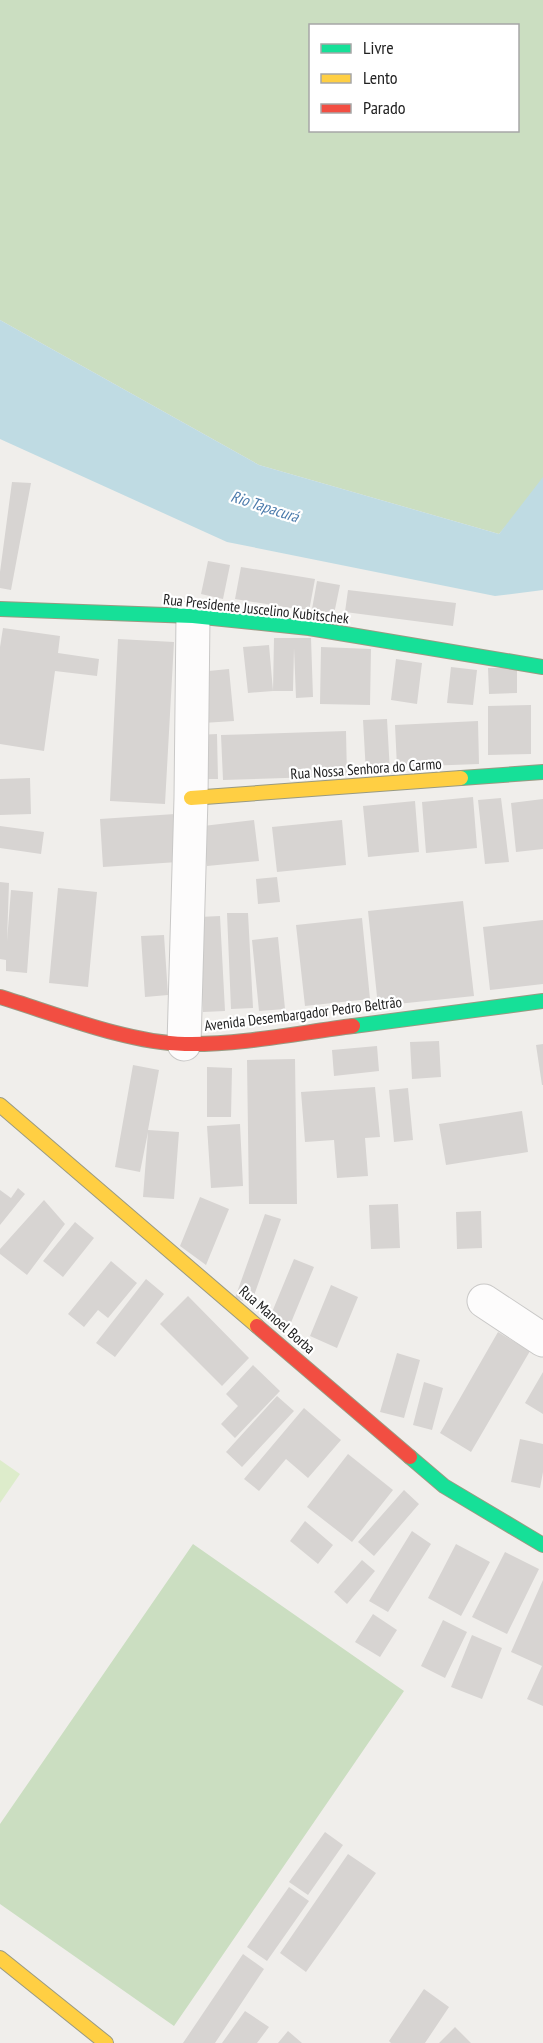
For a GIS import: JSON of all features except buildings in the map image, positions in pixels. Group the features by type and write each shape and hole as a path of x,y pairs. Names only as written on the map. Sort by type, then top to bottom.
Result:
{"street":[{"name":"Rua Presidente Juscelino Kubitschek","path":"0,610 193,616 309,628 543,667"},
{"path":"184,1044 191,798 193,616"},
{"name":"Rua Nossa Senhora do Carmo","path":"191,798 543,772"},
{"name":"Avenida Desembargador Pedro Beltrão","path":"0,997 132,1037 184,1044 230,1042 543,1001"},
{"name":"Rua Manoel Borba","path":"0,1105 444,1486 543,1545"},
{"path":"484,1301 543,1340"},
{"path":"0,1958 106,2043"}],"green space":[{"path":"0,0 543,0 543,483 499,534 259,465 0,320"},
{"path":"0,1460 20,1474 0,1503"},
{"path":"193,1544 404,1691 174,2026 0,1904 0,1824"}],"water":[{"name":"Rio Tapacurá","path":"0,320 259,465 499,534 543,477 543,590 495,596 227,542 0,439"}],"traffic: fast":[{"path":"0,609 193,616 309,628 543,667"},
{"path":"461,778 543,772"},
{"path":"353,1026 543,1001"},
{"path":"410,1457 444,1486 543,1545"}],"traffic: slow":[{"path":"191,798 461,778"},
{"path":"0,1105 257,1326"},
{"path":"0,1958 106,2043"}],"traffic: jam":[{"path":"0,997 116,1033 140,1039 185,1044 227,1043 353,1026"},
{"path":"257,1326 410,1457"}]}
